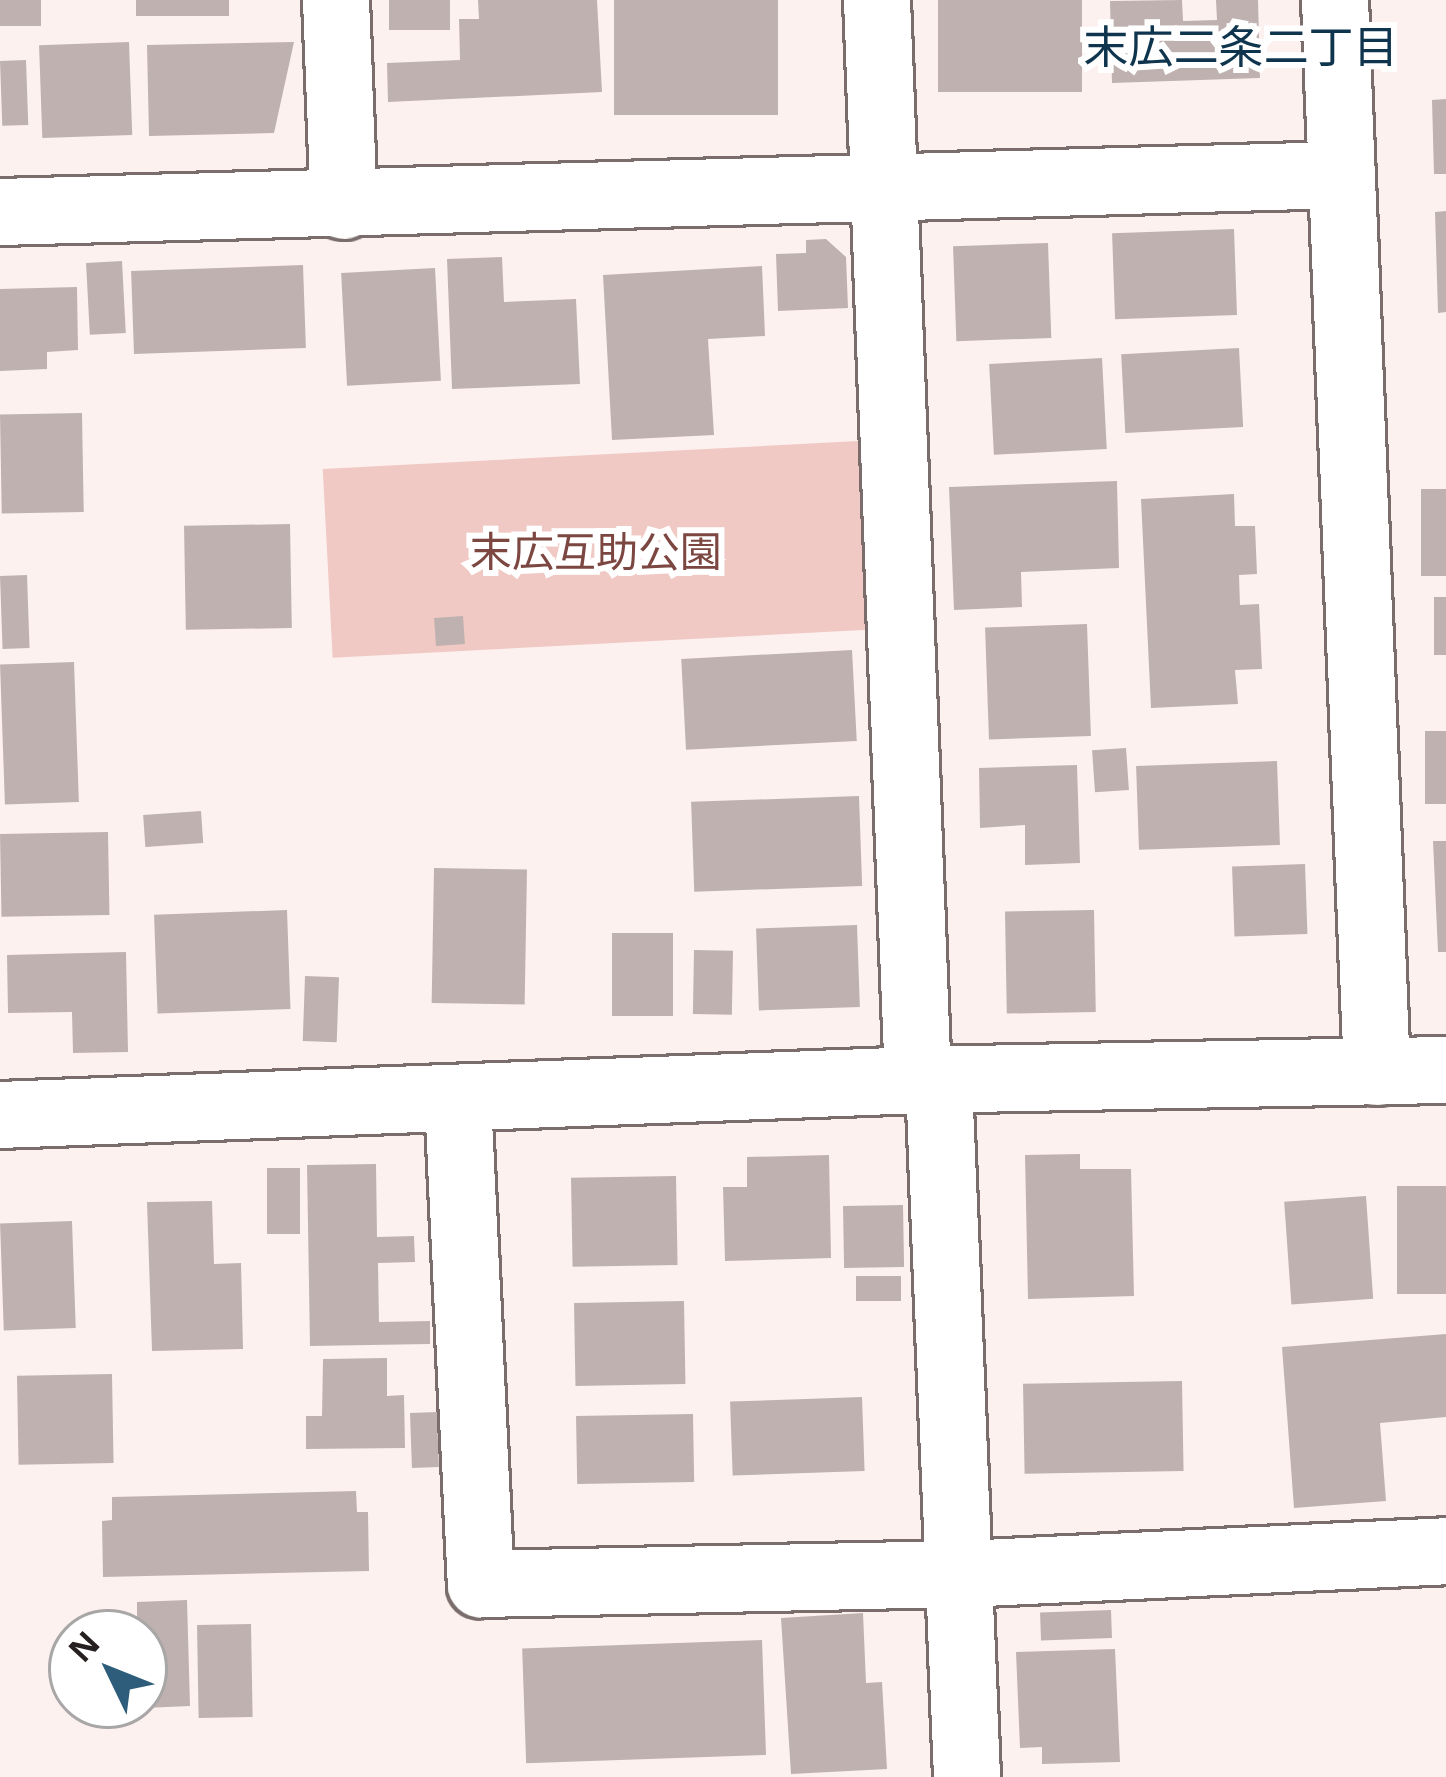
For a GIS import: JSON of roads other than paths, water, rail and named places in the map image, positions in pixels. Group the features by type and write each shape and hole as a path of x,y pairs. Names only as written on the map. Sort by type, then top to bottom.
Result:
{"street":[{"path":"336,0 344,206"},
{"path":"878,0 883,190 928,1081 963,1574 967,1777"},
{"path":"1335,0 1377,1072"},
{"path":"0,212 1340,175"},
{"path":"0,1115 928,1081 1446,1070"},
{"path":"458,1100 481,1584 963,1574 1446,1551"}],"district":[{"name":"末広二条二丁目","path":"1241,46"}],"park label":[{"name":"末広互助公園","path":"596,551"}]}
